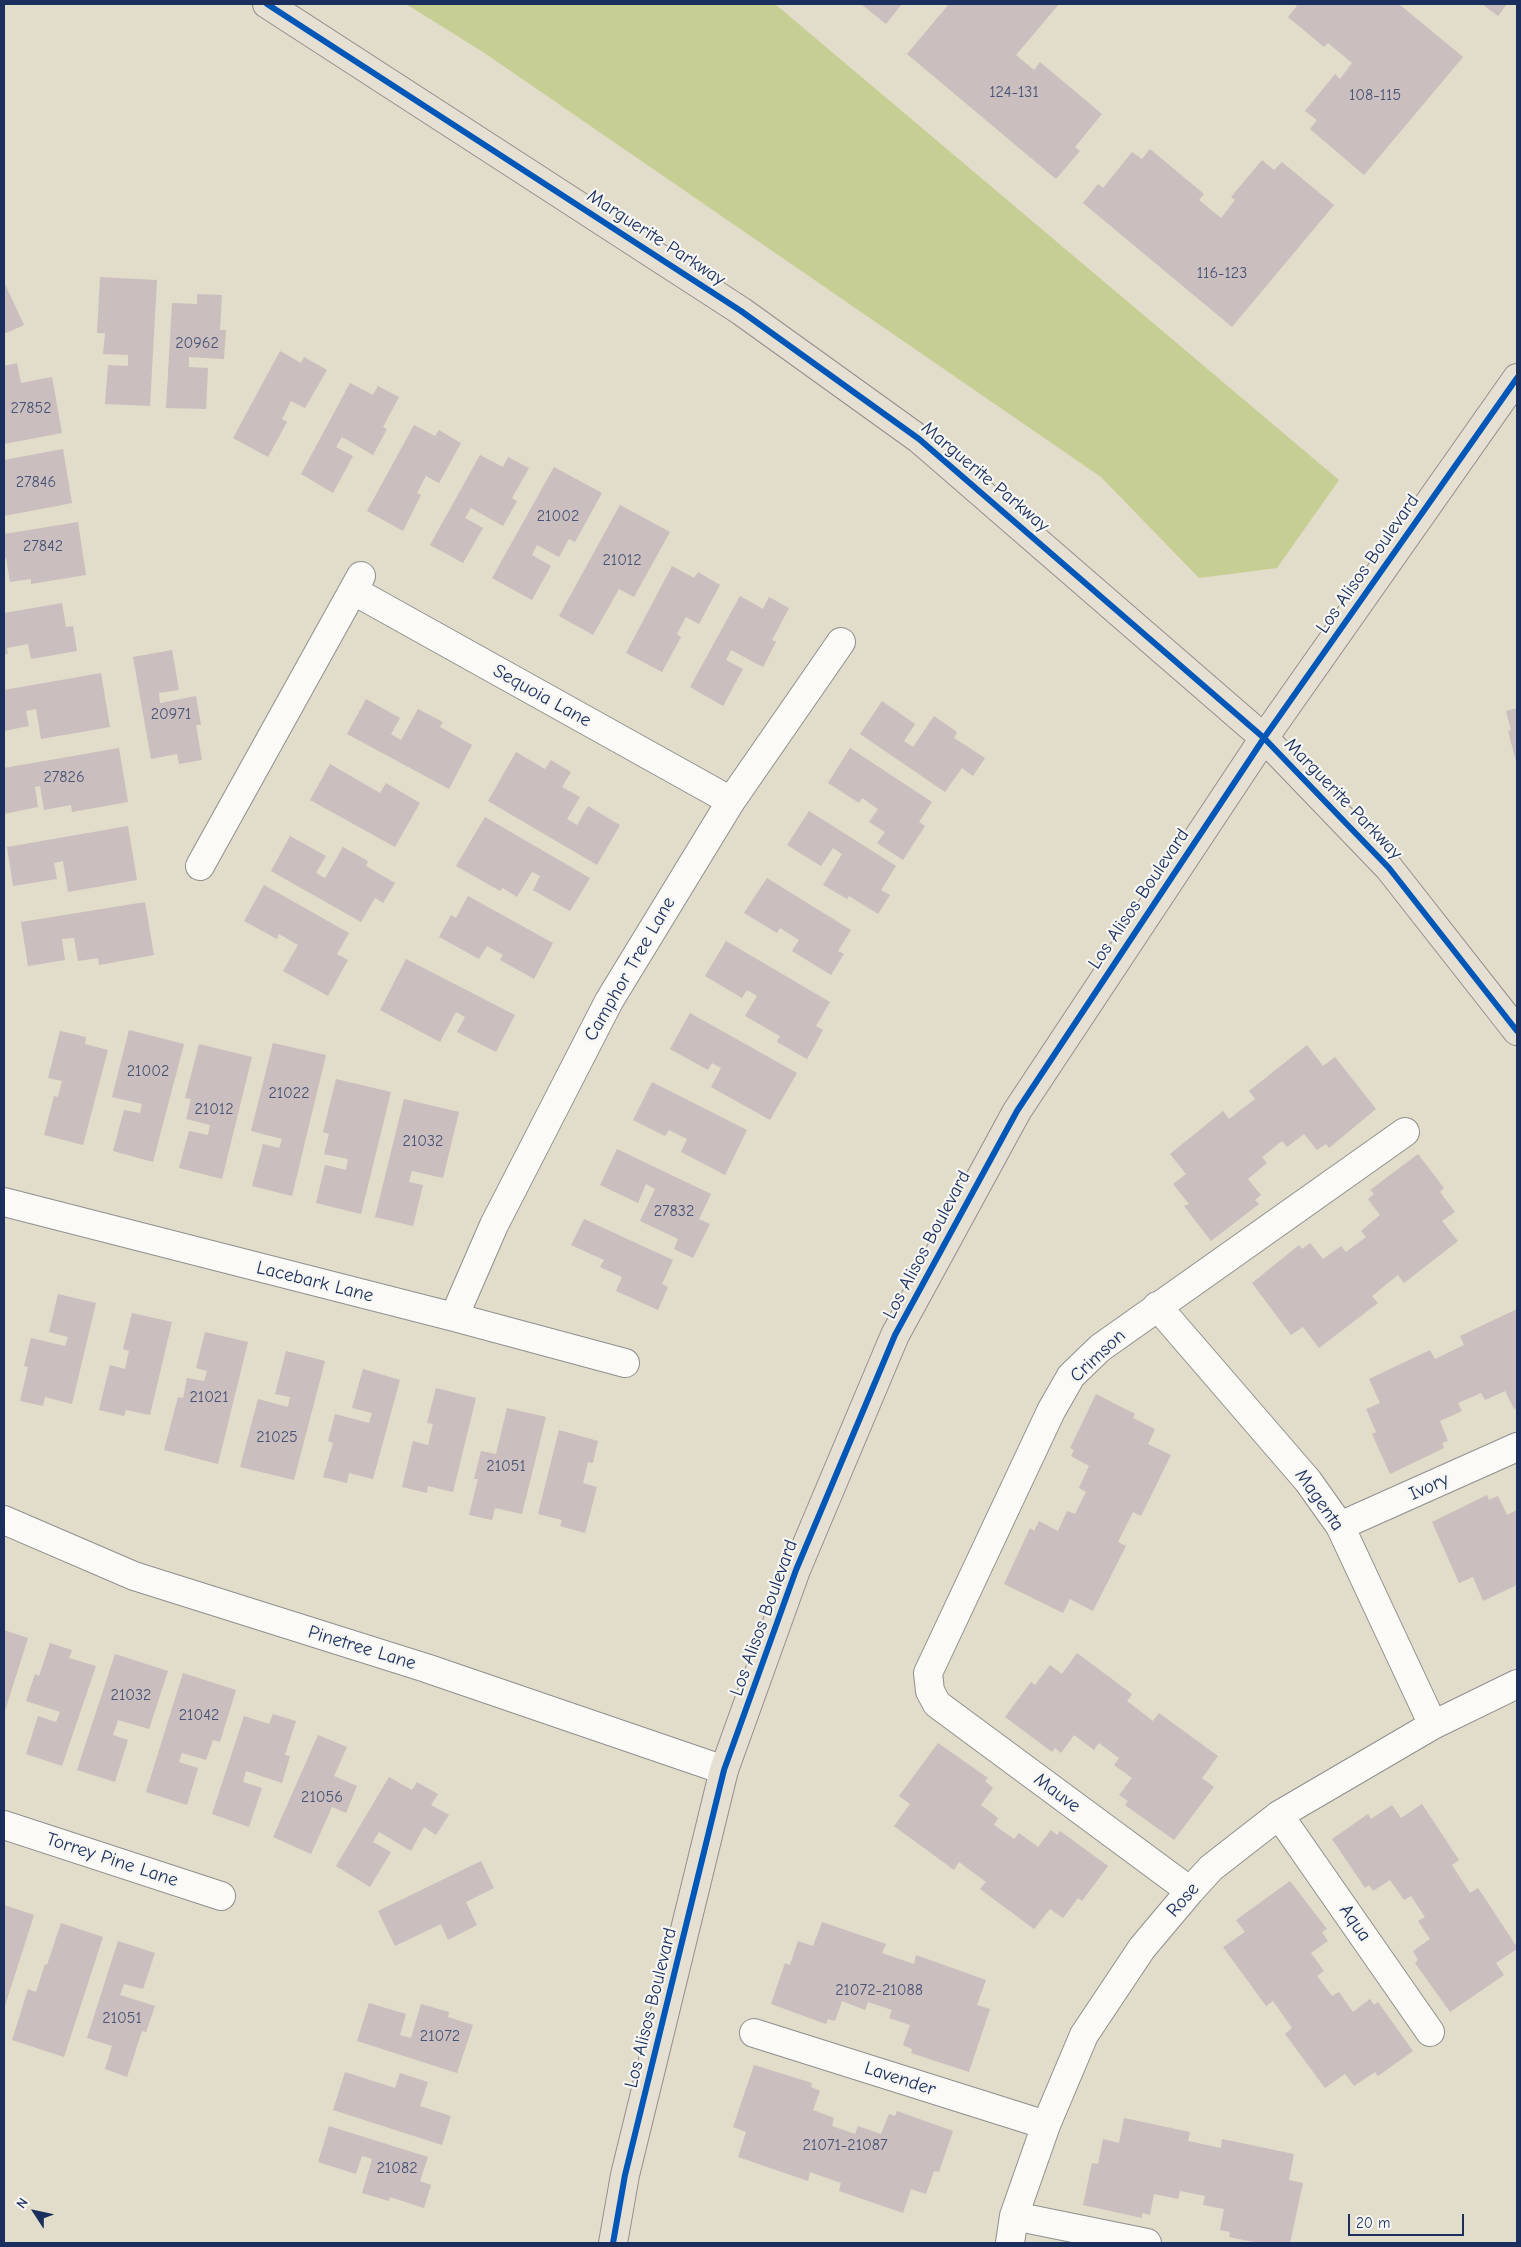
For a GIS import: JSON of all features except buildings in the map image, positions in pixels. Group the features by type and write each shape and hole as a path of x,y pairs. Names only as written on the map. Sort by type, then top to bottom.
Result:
{"main road":[{"name":"Marguerite Parkway","path":"267,4 742,311 919,439 1264,738 1389,868 1517,1031"},
{"name":"Los Alisos Boulevard","path":"613,2243 625,2175 724,1770 796,1570 895,1335 1017,1111 1264,738 1517,378"}],"street":[{"name":"Sequoia Lane","path":"200,866 357,584 731,801"},
{"name":"Camphor Tree Lane","path":"454,1317 494,1225 609,1001 731,801 840,642"},
{"name":"Crimson","path":"930,1691 928,1673 1050,1411 1071,1376 1100,1348 1157,1306 1405,1132"},
{"name":"Lacebark Lane","path":"4,1202 454,1317 625,1363"},
{"name":"Magenta","path":"1157,1306 1308,1481 1340,1526 1433,1725"},
{"name":"Ivory","path":"1340,1526 1517,1447"},
{"name":"Pinetree Lane","path":"4,1520 134,1576 426,1668 724,1770"},
{"name":"Mauve","path":"930,1691 937,1704 1190,1891"},
{"name":"Rose","path":"1010,2243 1014,2216 1046,2125 1084,2035 1142,1948 1190,1891 1212,1868 1279,1815 1433,1725 1515,1693"},
{"name":"Aqua","path":"1279,1815 1430,2032"},
{"name":"Torrey Pine Lane","path":"4,1824 221,1896"},
{"name":"Lavender","path":"754,2033 1046,2125"},
{"path":"1014,2216 1147,2243"}],"green space":[{"path":"406,4 775,4 1339,480 1277,568 1199,578 1101,477 483,52"}],"cycle path":[{"path":"267,4 741,311 919,439 1264,738 1389,868 1517,1031"},
{"path":"613,2243 625,2175 724,1770 796,1570 895,1335 1017,1111 1264,738 1517,378"}]}
